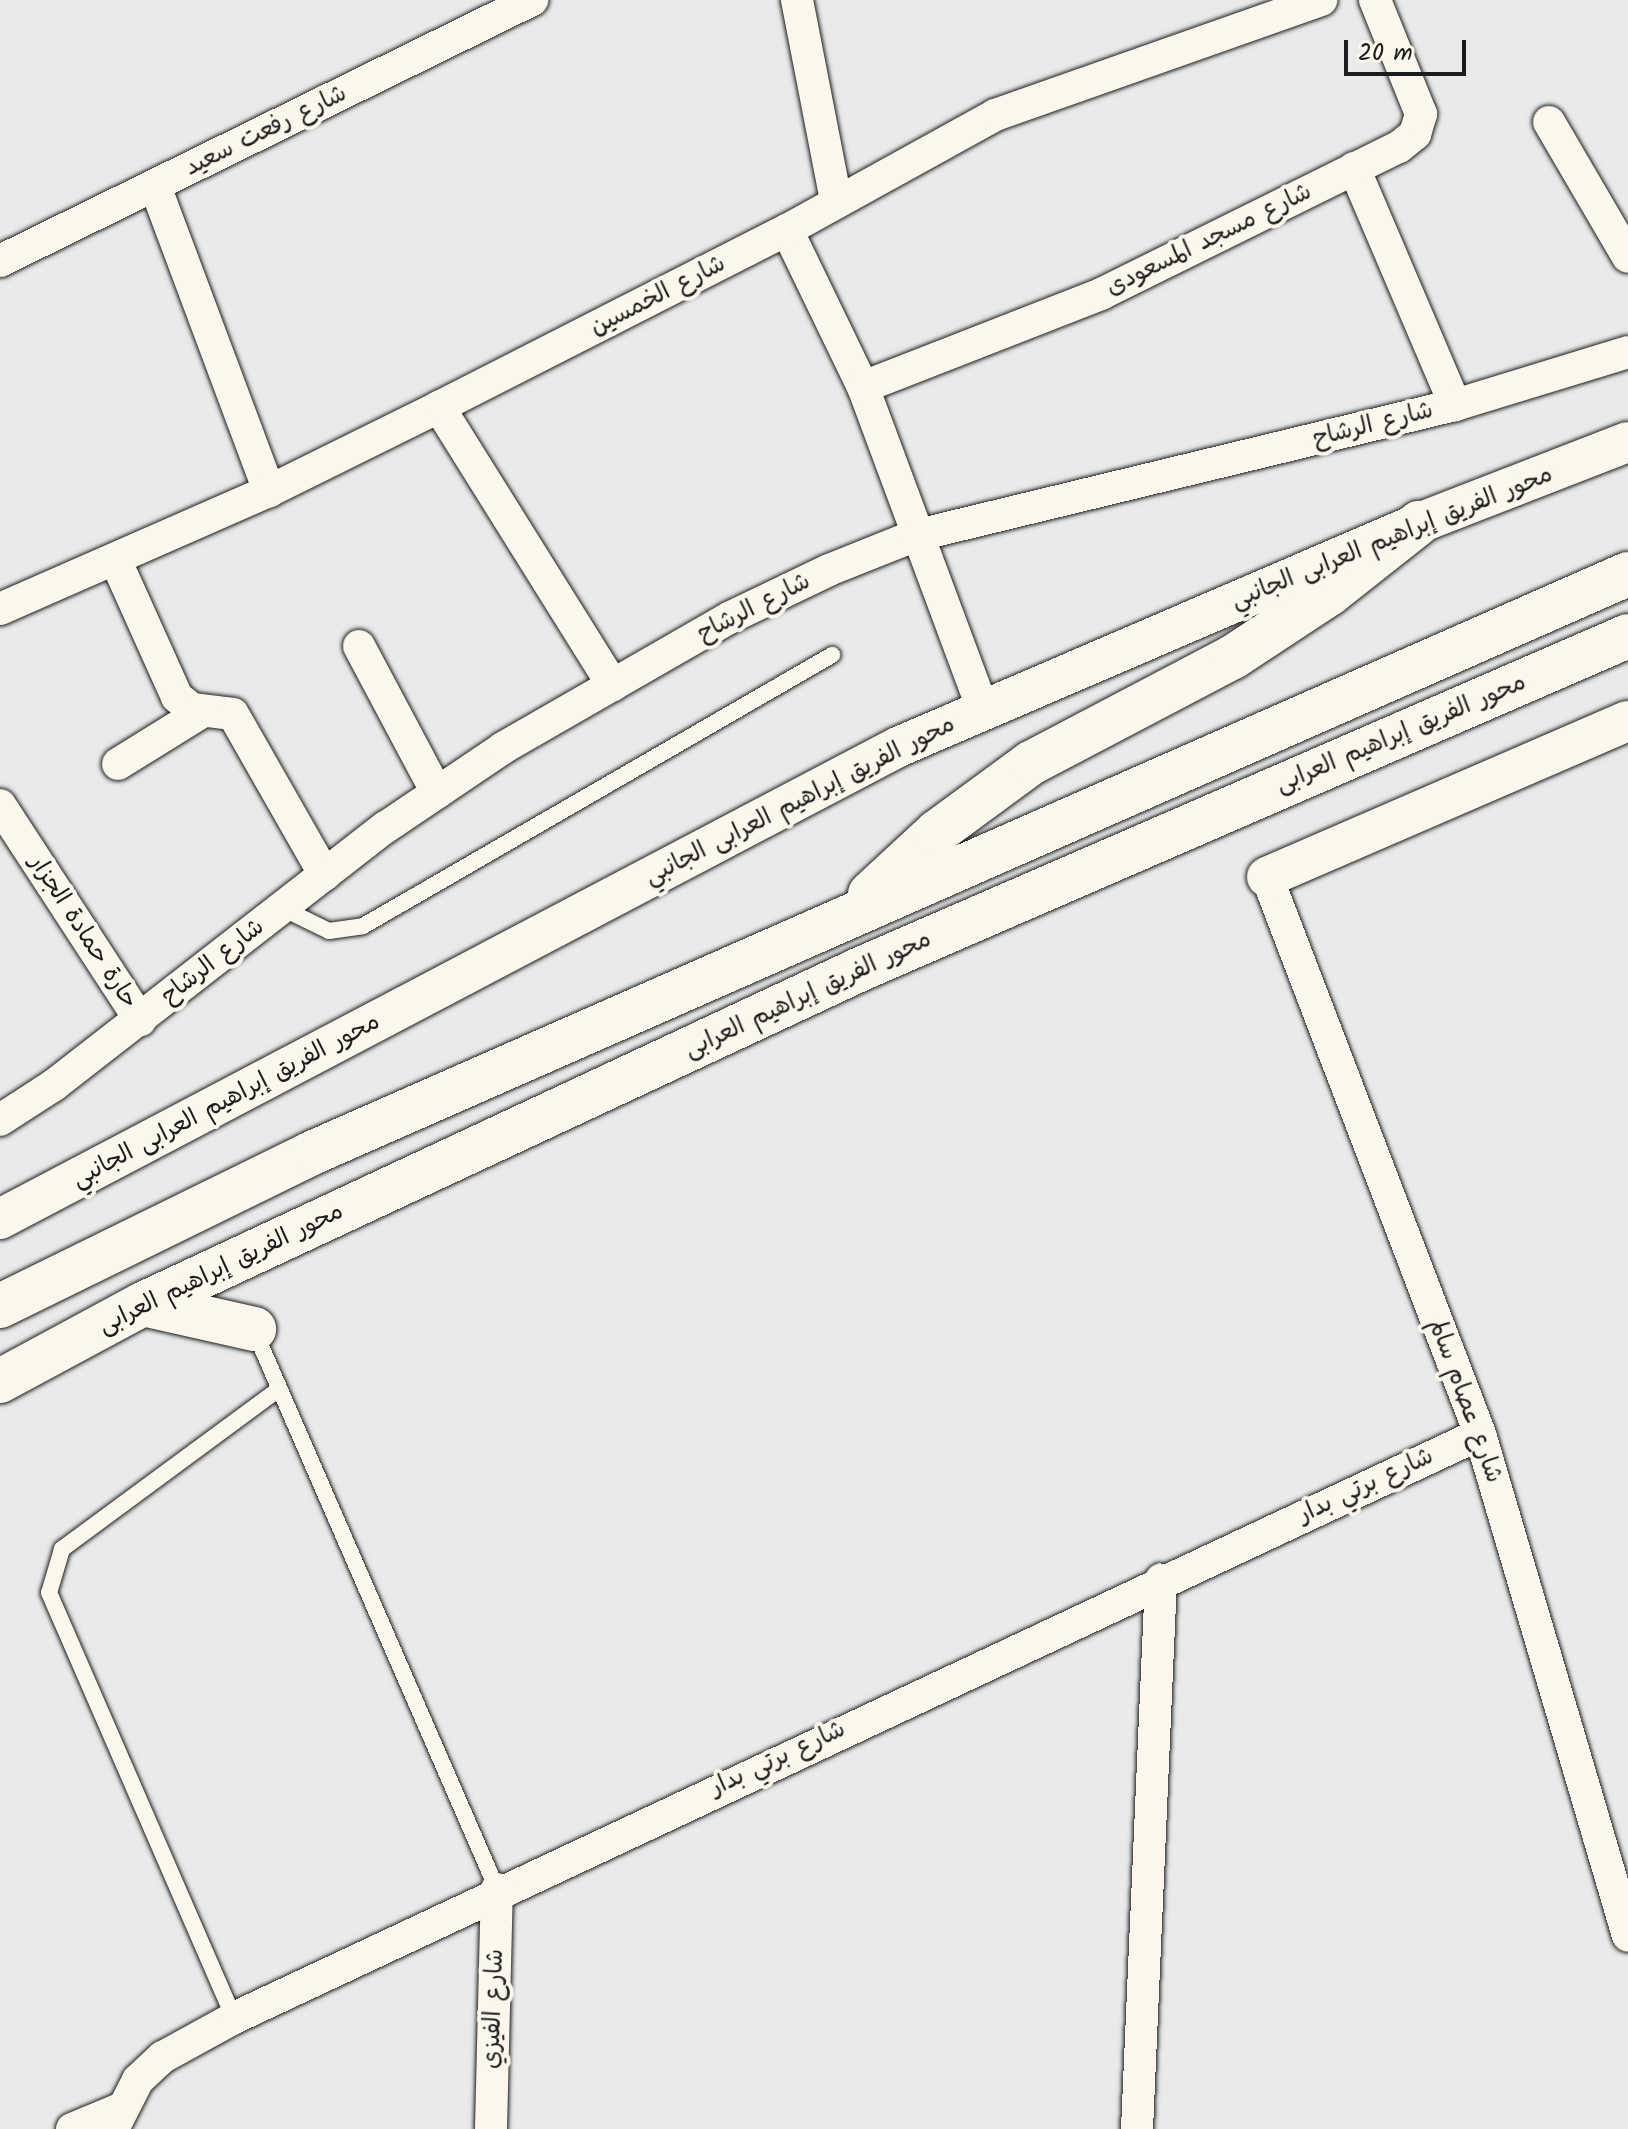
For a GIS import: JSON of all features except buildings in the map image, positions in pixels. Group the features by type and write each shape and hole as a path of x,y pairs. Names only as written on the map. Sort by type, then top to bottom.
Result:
{"main road":[{"path":"852,913 937,832 1019,771 1233,657 1329,594 1419,523"},
{"path":"0,1306 312,1153 1628,574"},
{"name":"محور الفريق إبراهيم العرابى","path":"0,1381 143,1304 863,968 1628,636"},
{"path":"143,1304 254,1329"}],"street":[{"name":"شارع رفعت سعيد","path":"0,261 155,186 485,11 532,0"},
{"path":"797,0 836,201"},
{"name":"شارع الخمسين","path":"0,609 269,491 439,407 787,230 1009,109 1321,0"},
{"name":"شارع مسجد المسعودى","path":"863,387 1101,294 1354,168 1415,134 1421,114 1375,0"},
{"path":"1549,122 1628,257"},
{"path":"1354,168 1455,405"},
{"path":"155,186 269,491"},
{"path":"787,230 863,387 914,536 983,710"},
{"name":"شارع الرشاح","path":"0,1120 140,1020 325,875 437,793 729,618 914,536 1455,405 1628,352"},
{"path":"439,407 613,685"},
{"name":"محور الفريق إبراهيم العرابى الجانبي","path":"0,1219 814,788 983,710 1419,523 1628,442"},
{"path":"115,559 177,697 202,712 233,714 325,875"},
{"path":"359,646 437,793"},
{"path":"118,764 202,712"},
{"path":"1267,877 1628,721"},
{"name":"حارة حمادة الجزار","path":"1,810 140,1020"},
{"name":"شارع عصام سالم","path":"1267,877 1480,1434 1628,1936"},
{"name":"شارع برتي بدار","path":"116,2119 163,2057 234,2018 497,1889 1480,1434"},
{"path":"1137,2129 1161,1580"},
{"name":"شارع الفيزي","path":"491,2129 497,1889"},
{"path":"72,2129 116,2119"}],"lane":[{"path":"282,908 329,931 363,926 832,655"},
{"path":"254,1329 276,1391 497,1889"},
{"path":"234,2018 49,1593 62,1549 276,1391"}]}
